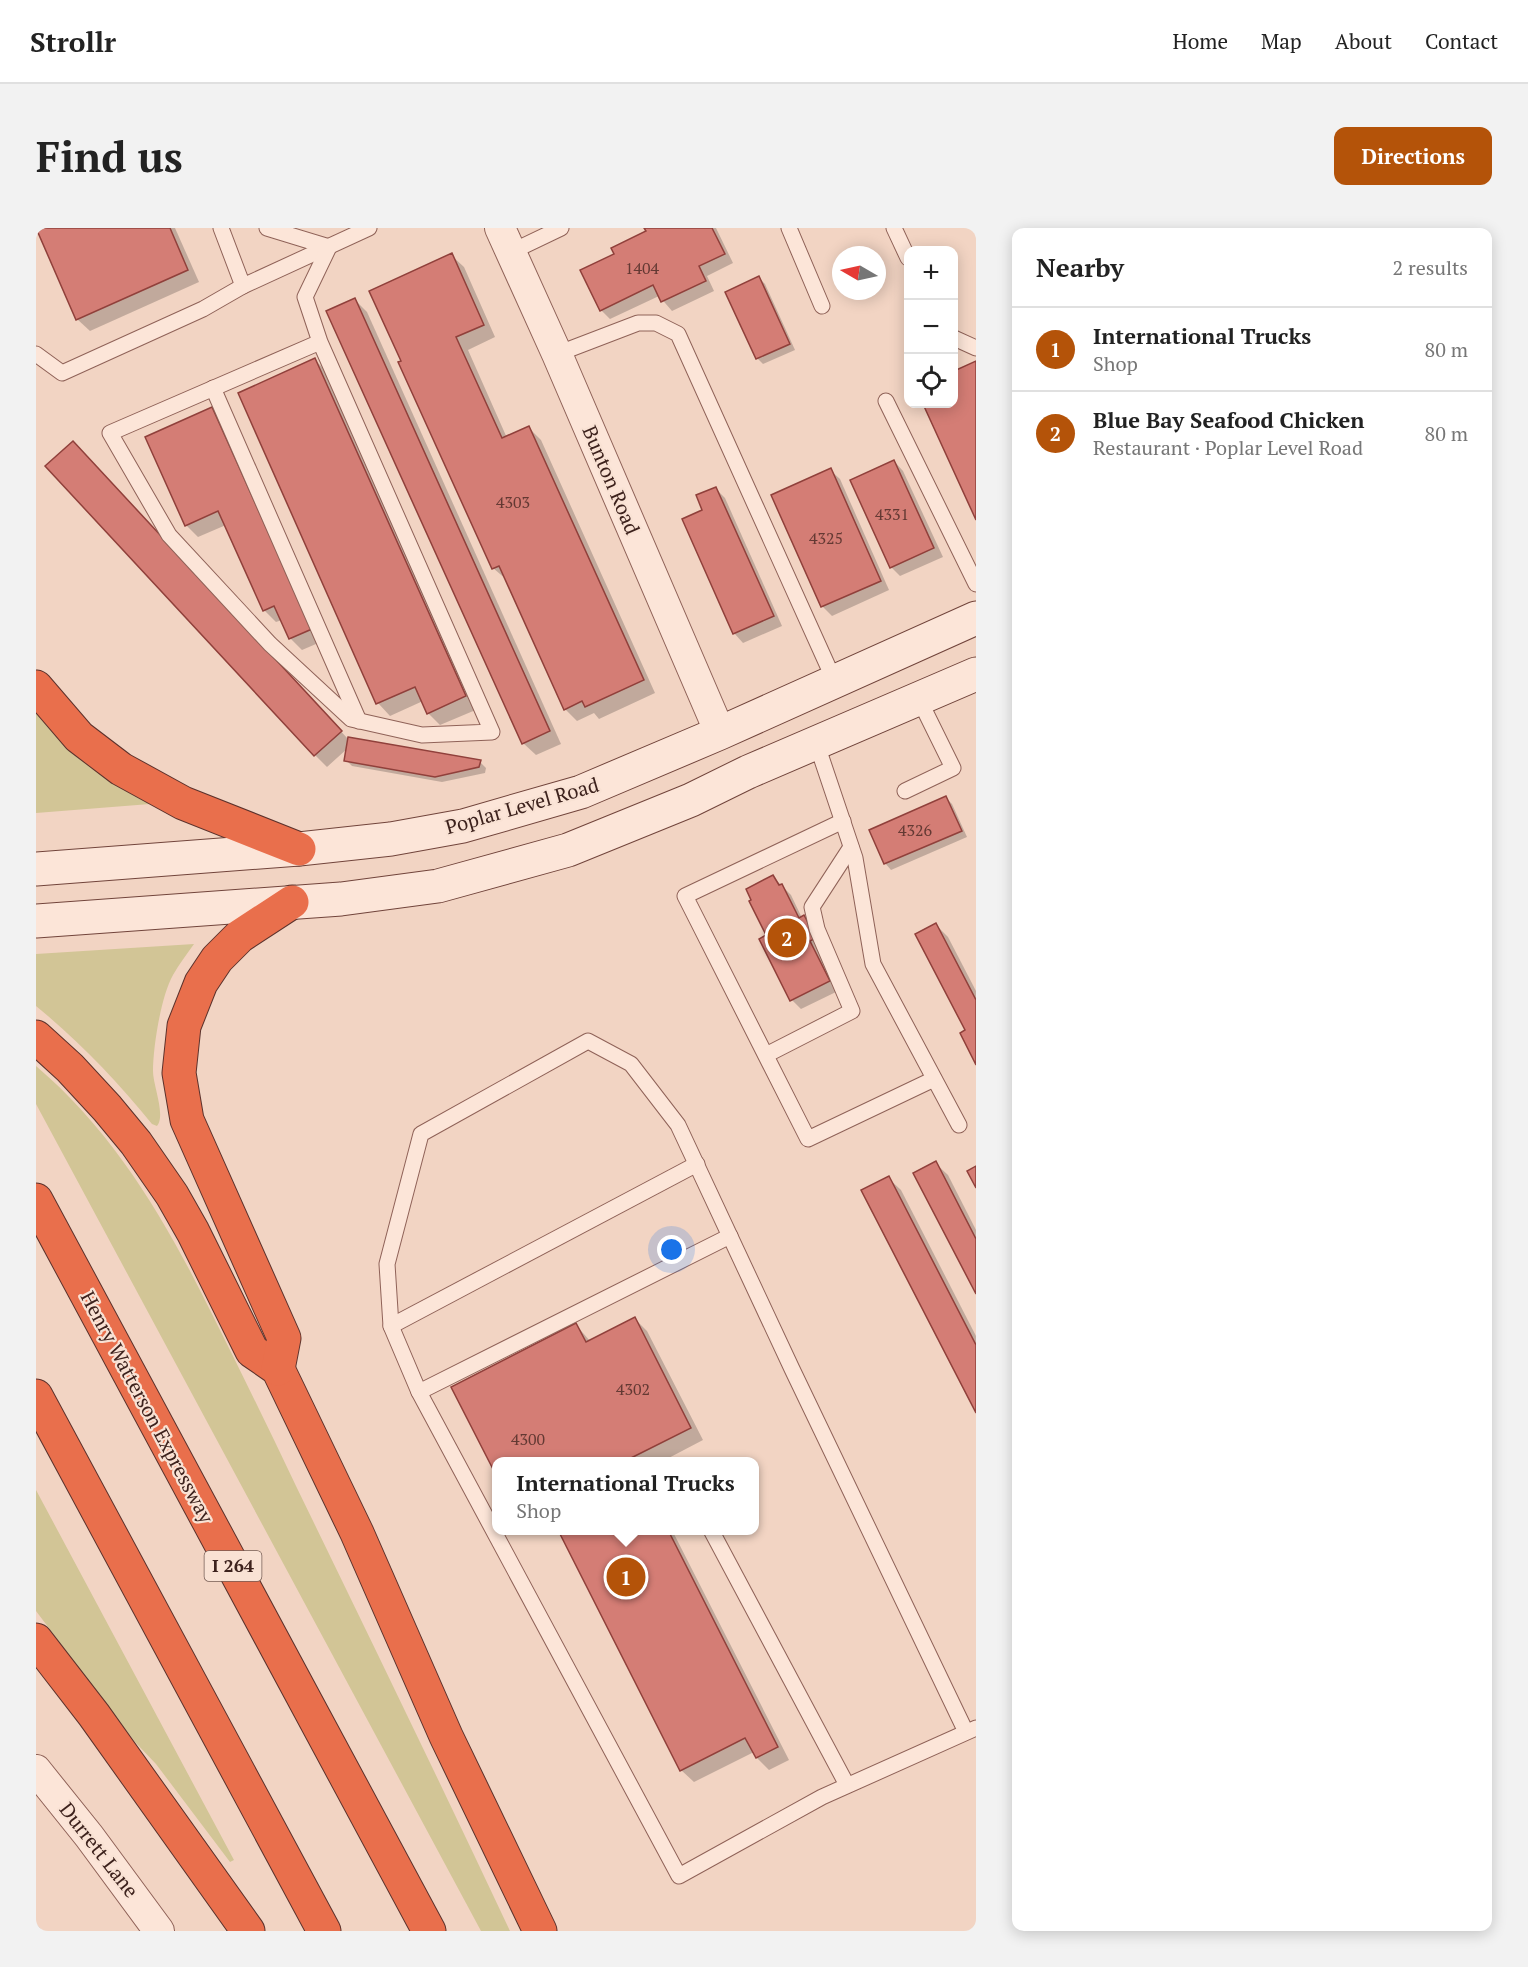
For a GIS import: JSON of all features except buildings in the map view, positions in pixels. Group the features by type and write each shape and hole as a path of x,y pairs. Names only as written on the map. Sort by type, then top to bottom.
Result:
{"highway":[{"path":"36,687 79,737 121,769 183,803 299,849"},
{"path":"278,1369 284,1338 187,1120 179,1073 184,1026 201,983 217,959 240,936 292,902"},
{"path":"36,1037 70,1068 136,1143 194,1232 252,1351 278,1369 357,1533 446,1736 540,1931"},
{"name":"Henry Watterson Expressway","path":"36,1200 429,1931"},
{"path":"36,1396 324,1931"},
{"path":"36,1640 94,1715 248,1931"}],"main road":[{"name":"Poplar Level Road","path":"36,869 299,849 391,839 463,826 581,792 720,734 976,618"},
{"path":"36,921 341,899 438,886 568,850 691,800 748,772 976,674"}],"street":[{"name":"Bunton Road","path":"506,240 720,734"},
{"name":"Durrett Lane","path":"36,1770 89,1836 159,1931"}],"lane":[{"path":"221,228 243,286"},
{"path":"267,228 328,247"},
{"path":"36,354 62,374 203,309 243,286 369,228"},
{"path":"506,240 561,228"},
{"path":"789,228 822,306"},
{"path":"894,228 904,248"},
{"path":"320,342 110,433 169,535 270,644 351,719 422,735 492,732 320,342 305,297 328,247"},
{"path":"557,354 638,323 656,323 678,334 835,682"},
{"path":"958,340 976,348"},
{"path":"213,388 359,721"},
{"path":"886,400 976,584"},
{"path":"905,791 953,768 919,699"},
{"path":"816,742 855,858 873,964 960,1125"},
{"path":"843,821 685,896 808,1139 934,1079"},
{"path":"766,1055 852,1011 817,929 812,907 851,847"},
{"path":"492,1528 419,1392 391,1326 387,1264 421,1134 588,1041 632,1064 678,1125 971,1730 822,1797 679,1875 496,1535"},
{"path":"391,1326 697,1164"},
{"path":"419,1392 730,1236"},
{"path":"714,1535 847,1785"}],"shaded area":[{"path":"36,707 150,804 36,813"},
{"path":"194,944 173,975 158,1022 153,1071 160,1108 157,1126 152,1124 82,1047 36,1006 36,954"},
{"path":"36,1066 65,1092 115,1150 177,1247 265,1422 510,1931 481,1931 36,1104"},
{"path":"36,1490 234,1860 230,1862 36,1611"}],"place":[{"name":"Blue Bay Seafood Chicken","path":"787,938"},
{"name":"International Trucks","path":"626,1577"}]}
